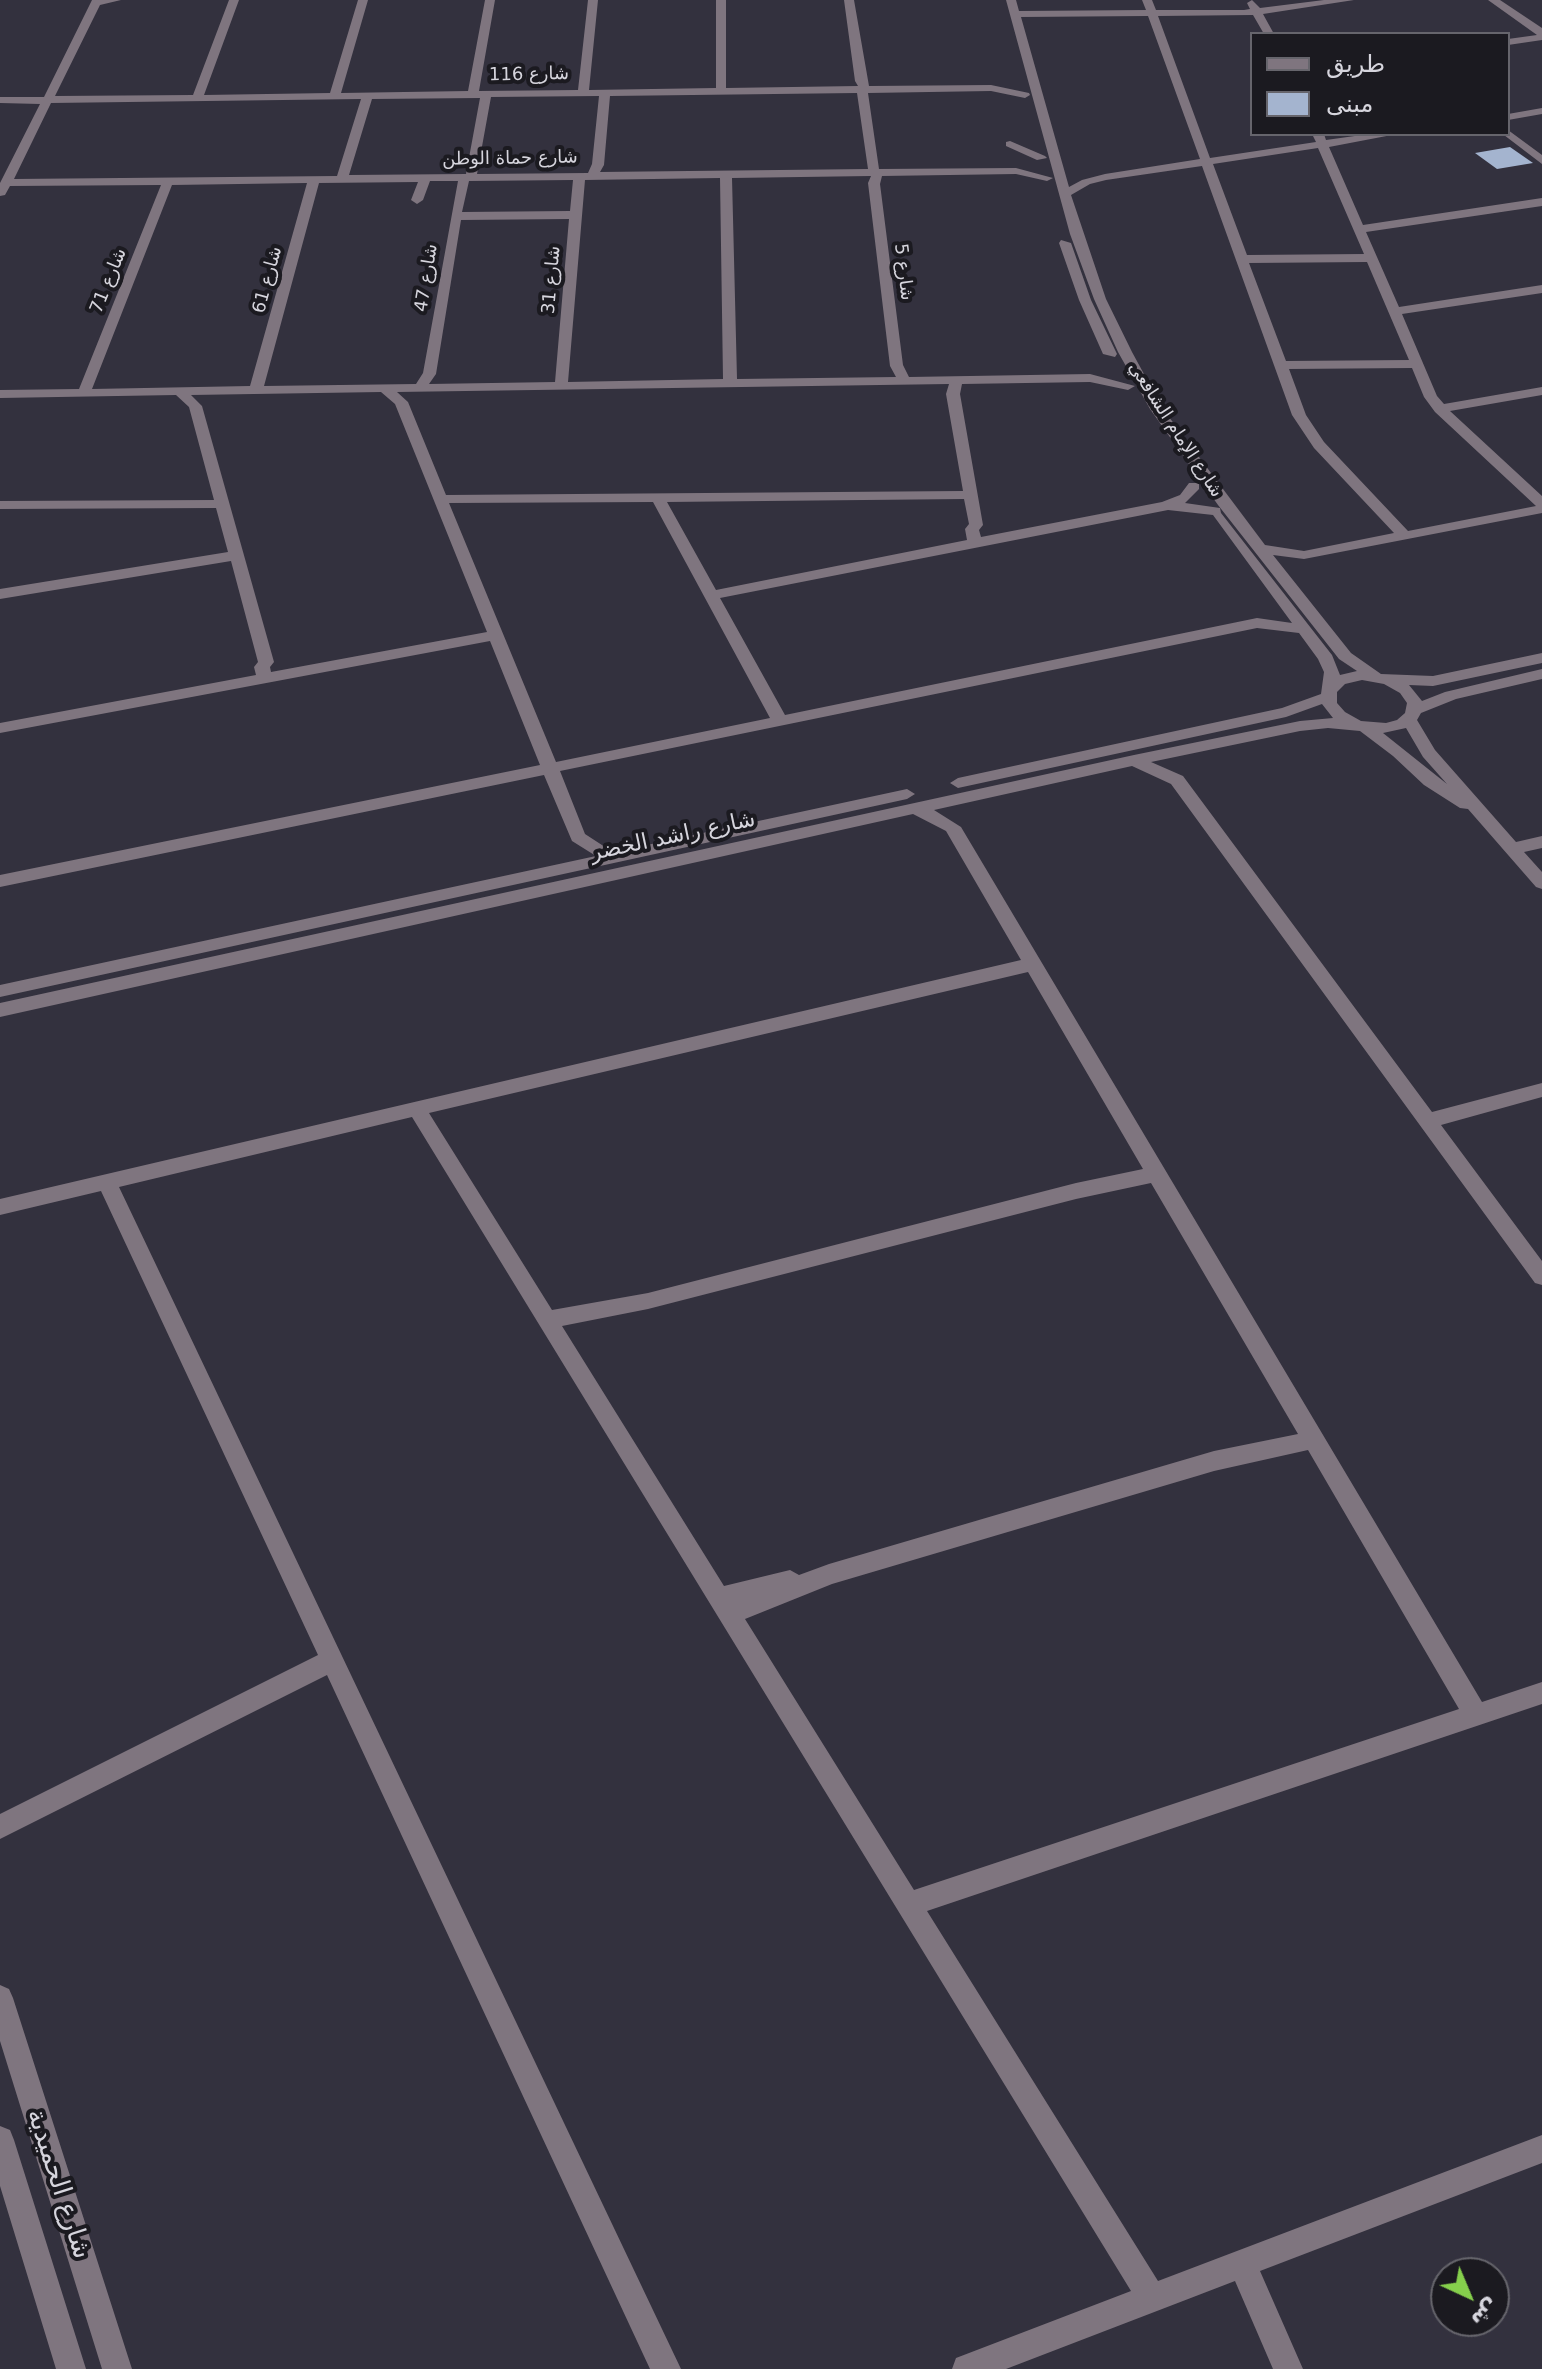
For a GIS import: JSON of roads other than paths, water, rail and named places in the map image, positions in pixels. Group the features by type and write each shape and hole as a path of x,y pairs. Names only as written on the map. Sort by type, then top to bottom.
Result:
{"street":[{"path":"3,189 97,1 116,0"},
{"path":"198,97 234,0"},
{"path":"338,93 363,0"},
{"name":"شارع 47","path":"427,383 479,92 490,0"},
{"path":"593,0 598,173"},
{"path":"721,0 724,88"},
{"name":"شارع 5","path":"849,0 897,366 893,370 898,381"},
{"name":"شارع الإمام الشافعي","path":"999,0 1047,162 1065,194 1095,286 1132,366 1177,439 1345,656 1412,696 1412,715"},
{"path":"1250,0 1268,32"},
{"path":"1013,7 1149,7 1258,12 1342,0"},
{"path":"1493,0 1542,35"},
{"name":"شارع الإمام الشافعي","path":"1013,7 1047,162 1047,178 1080,287 1116,365 1194,486 1330,665 1330,691"},
{"path":"1149,7 1299,415 1311,435 1405,536"},
{"path":"1510,42 1542,35"},
{"name":"شارع 116","path":"991,88 1021,80"},
{"name":"شارع 116","path":"0,100 338,93 365,99 479,92 594,93 861,87 991,88 1025,95"},
{"path":"346,176 365,99"},
{"path":"1510,117 1542,111"},
{"path":"1065,194 1086,182 1105,177 1207,162 1321,139 1363,136"},
{"path":"1509,136 1542,161"},
{"path":"1321,139 1428,391 1440,409 1542,506"},
{"path":"1010,144 1073,174 1105,177"},
{"name":"شارع حماة الوطن","path":"1016,171 1047,162"},
{"name":"شارع حماة الوطن","path":"3,189 168,181 314,180 346,176 463,180 579,177 598,173 873,175 1016,171 1047,178"},
{"path":"726,175 730,383"},
{"name":"شارع 31","path":"561,386 579,177"},
{"path":"417,200 425,178"},
{"name":"شارع 61","path":"256,390 314,180"},
{"name":"شارع 71","path":"84,393 168,181"},
{"path":"1361,229 1542,202"},
{"path":"455,216 576,215"},
{"path":"1243,259 1373,258"},
{"path":"1396,314 1542,289"},
{"path":"1282,365 1417,364"},
{"path":"1090,378 1116,365"},
{"path":"0,394 180,392 198,399 256,390 385,389 403,395 427,383 561,386 898,381 951,385 1090,378 1128,386"},
{"path":"951,385 976,525 972,529 981,541"},
{"path":"1440,409 1542,391"},
{"path":"403,395 441,502 578,837 576,850 563,868"},
{"path":"198,399 234,553 269,672"},
{"path":"710,592 1166,506 1185,498 1194,486"},
{"path":"441,502 970,492"},
{"path":"658,498 779,719"},
{"path":"0,505 221,501"},
{"path":"1166,506 1215,511"},
{"path":"1262,549 1304,555 1542,506"},
{"path":"0,594 234,553"},
{"path":"1282,574 1291,563 1304,555"},
{"path":"0,881 1257,623 1272,615 1281,602"},
{"path":"1257,623 1302,629"},
{"path":"0,728 269,672 495,635"},
{"path":"1382,678 1433,681 1542,658"},
{"path":"1542,674 1461,692 1412,715 1429,753 1542,883"},
{"name":"شارع راشد الخضر","path":"0,991 1286,712 1330,691 1350,677 1382,678"},
{"path":"1330,691 1332,710 1399,752 1437,787 1488,821"},
{"name":"شارع راشد الخضر","path":"0,1010 1134,760 1300,726 1386,728 1412,715"},
{"path":"1177,780 1177,764 1187,750"},
{"path":"1134,760 1177,780 1542,1277"},
{"path":"952,827 954,810 965,796"},
{"path":"909,808 932,815 952,827 1476,1715"},
{"path":"578,837 599,851 617,856"},
{"path":"1512,849 1542,842"},
{"path":"0,1207 1033,964"},
{"path":"1427,1121 1542,1090"},
{"path":"417,1110 1152,2298"},
{"path":"551,1327 1154,1169"},
{"path":"107,1182 666,2369"},
{"path":"723,1606 1214,1461 1252,1455 1310,1433"},
{"path":"1,1824 332,1660"},
{"path":"907,1905 1542,1693"},
{"name":"شارع الحميدية","path":"0,1998 117,2369"},
{"name":"شارع الحميدية","path":"0,2140 71,2369"},
{"path":"967,2369 1542,2149"},
{"path":"1242,2263 1288,2369"}]}
